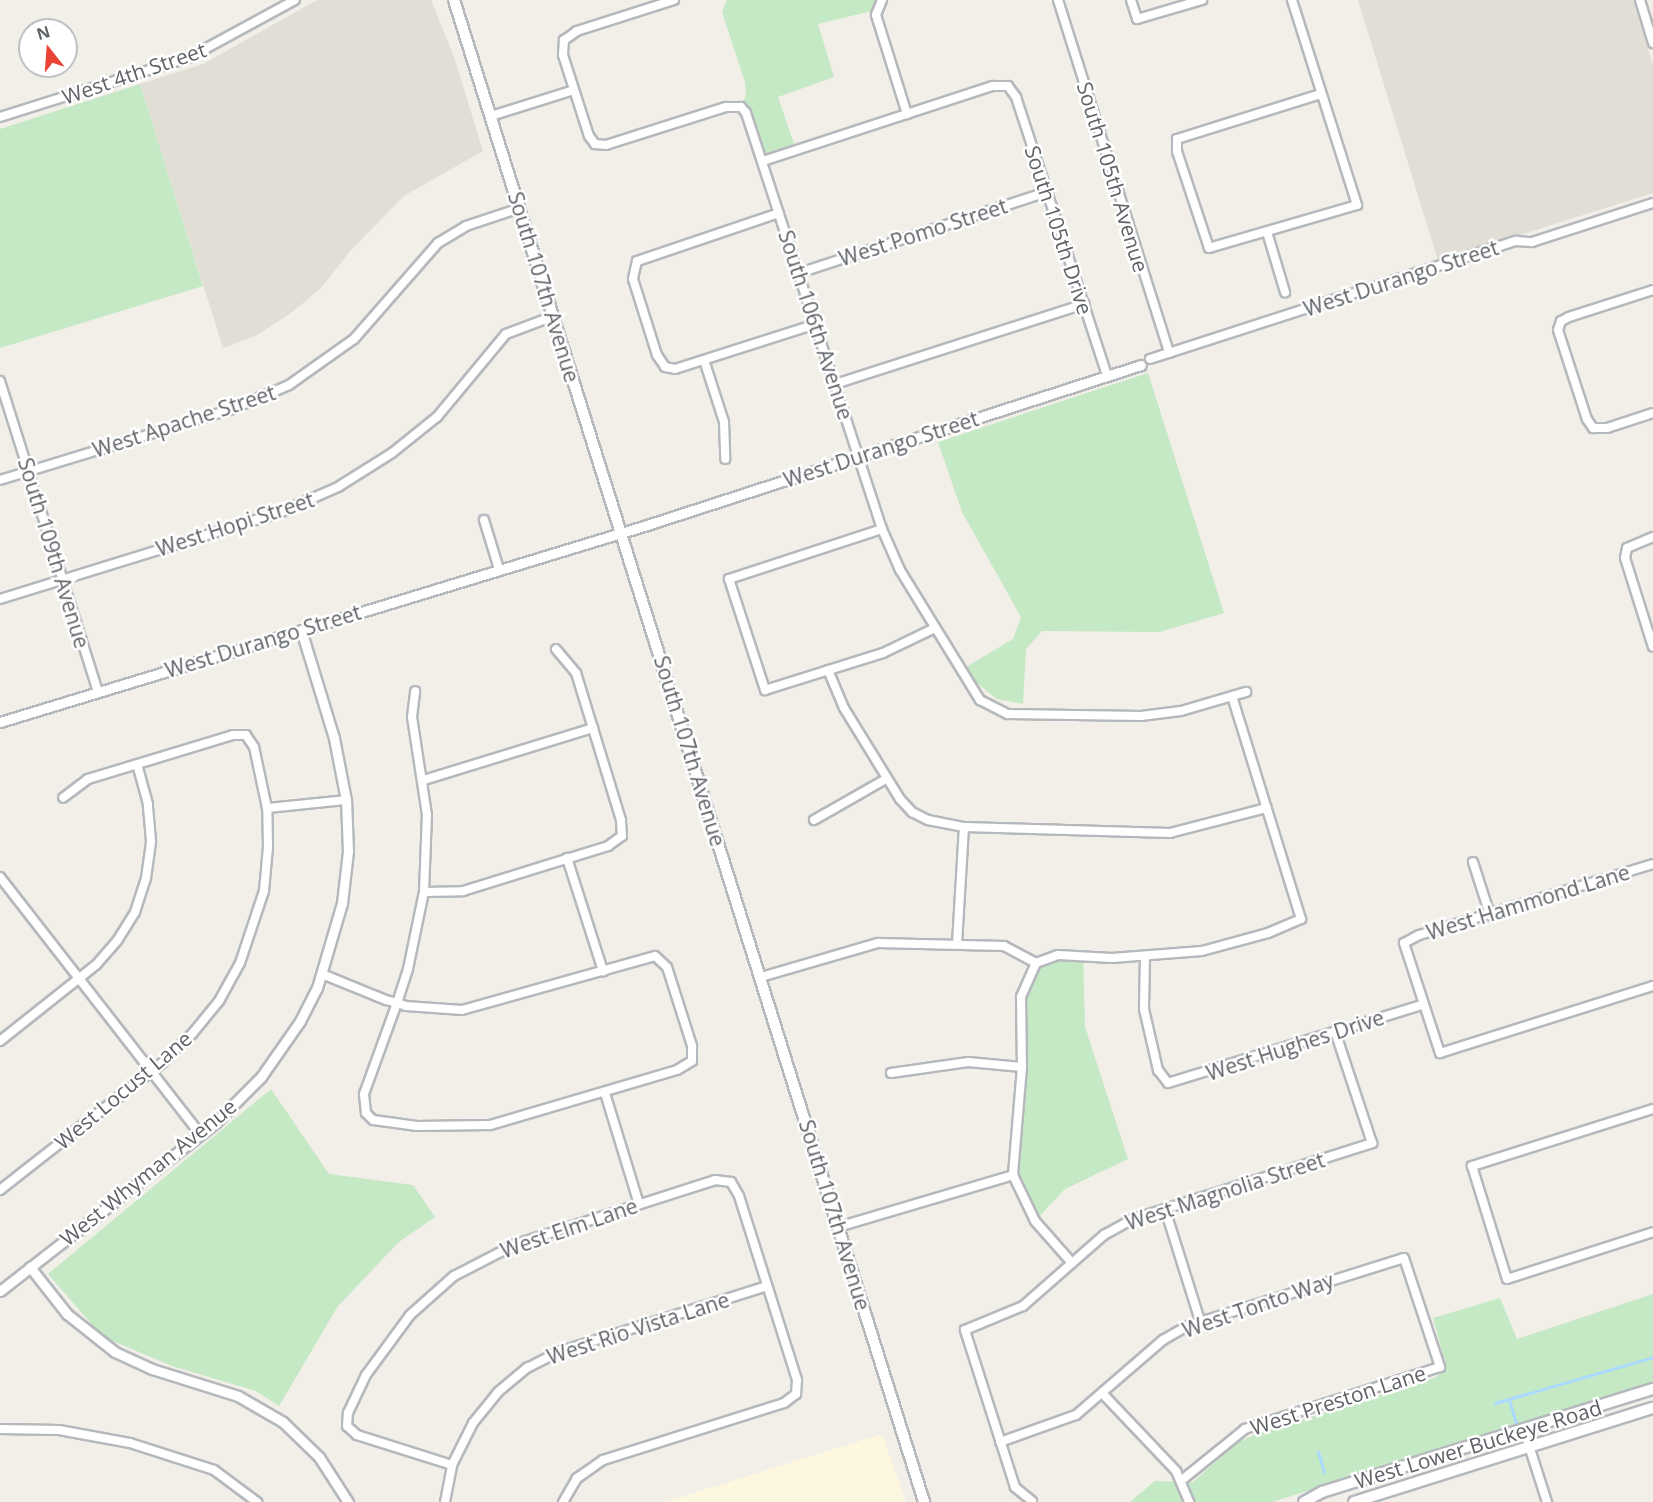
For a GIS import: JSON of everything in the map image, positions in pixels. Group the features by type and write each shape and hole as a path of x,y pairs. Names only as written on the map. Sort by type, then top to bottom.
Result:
{"main road":[{"name":"South 107th Avenue","path":"454,0 924,1502"},
{"name":"West Lower Buckeye Road","path":"1304,1502 1322,1492 1653,1389"},
{"name":"West Lower Buckeye Road","path":"1354,1502 1653,1408"}],"street":[{"name":"West 4th Street","path":"0,117 190,57 295,0"},
{"path":"491,116 574,90 563,55 564,40 577,31 674,0"},
{"name":"South 105th Avenue","path":"1058,0 1169,353"},
{"path":"1131,0 1137,19 1202,0"},
{"path":"1292,0 1357,205 1209,248 1177,151 1177,139 1321,94"},
{"path":"1640,0 1653,43"},
{"path":"763,161 907,114 877,18 880,3"},
{"name":"South 105th Drive","path":"907,114 993,86 1008,86 1016,97 1107,376"},
{"name":"South 106th Avenue","path":"574,90 586,131 596,144 611,144 726,107 741,107 748,118 763,161 882,529 900,570 980,700 1008,714 1141,716 1181,711 1232,696"},
{"name":"West Pomo Street","path":"799,273 1047,192"},
{"name":"West Durango Street","path":"1150,359 1505,244 1532,242 1653,203"},
{"name":"West Apache Street","path":"0,480 232,409 289,385 354,339 438,243 466,226 519,208"},
{"path":"779,213 646,256 634,264 633,279 657,354 666,368 675,369 816,324"},
{"path":"1267,232 1286,292"},
{"path":"1653,290 1561,321 1558,330 1587,419 1593,428 1607,428 1653,413"},
{"path":"835,384 1084,304"},
{"name":"West Hopi Street","path":"0,599 274,514 338,487 392,453 436,417 506,334 554,316"},
{"path":"704,360 724,422 725,459"},
{"name":"West Durango Street","path":"0,722 621,533 1141,365"},
{"name":"South 109th Avenue","path":"0,381 98,692"},
{"path":"484,520 499,569"},
{"path":"882,529 729,579 765,690 897,648 935,628"},
{"path":"1653,537 1627,549 1625,558 1653,647"},
{"name":"West Whyman Avenue","path":"0,1291 200,1134 261,1077 300,1021 322,974 342,903 348,851 346,800 334,738 301,630"},
{"path":"424,892 463,891 608,846 622,836 621,820 572,665 556,649"},
{"path":"828,670 844,708 886,778 900,799 920,817 964,826 1170,833 1267,808"},
{"path":"322,974 397,1003 438,1010 474,1009 646,957 660,957 668,967 692,1046 692,1061 677,1070 605,1093 522,1118 474,1127 388,1122 369,1117 364,1109 364,1094 397,1003 414,949 424,892 427,832 424,780 411,717 416,692"},
{"path":"1072,1263 1035,1221 1012,1175 1022,1067 1021,997 1036,963 1058,955 1145,956 1236,944 1301,919 1232,696 1246,692"},
{"path":"424,780 592,728"},
{"name":"West Locust Lane","path":"0,1190 151,1071 202,1023 240,963 265,884 267,808 257,758 246,735 233,735 137,764"},
{"path":"0,1041 79,979 124,932 146,878 151,828 137,764 81,782 63,798"},
{"path":"814,820 886,778"},
{"path":"267,808 346,800"},
{"path":"957,944 964,826"},
{"path":"567,858 603,971"},
{"path":"1473,862 1490,915"},
{"name":"West Hammond Lane","path":"1422,1005 1404,943 1653,864"},
{"path":"0,878 3,889 79,979 200,1134"},
{"path":"761,977 878,944 1004,946 1036,963"},
{"name":"West Hughes Drive","path":"1145,956 1144,1009 1158,1070 1167,1083 1422,1005"},
{"path":"1422,1005 1440,1053 1653,986"},
{"name":"West Magnolia Street","path":"1000,1442 965,1330 1023,1306 1116,1227 1371,1143 1335,1031"},
{"path":"891,1073 968,1062 1022,1067"},
{"path":"605,1093 639,1204"},
{"path":"1653,1109 1472,1166 1507,1279 1653,1232"},
{"path":"838,1227 1012,1175"},
{"name":"West Elm Lane","path":"452,1465 357,1435 347,1426 351,1406 381,1351 410,1315 454,1276 516,1244 715,1180 731,1182 739,1196 767,1286"},
{"path":"1165,1209 1200,1321"},
{"name":"West Tonto Way","path":"1000,1442 1059,1424 1102,1393 1163,1340 1200,1321 1404,1258 1440,1367"},
{"path":"30,1267 67,1314 115,1352 152,1369 238,1396 283,1422 319,1457 348,1502"},
{"path":"563,1502 576,1478 603,1460 783,1403 796,1394 797,1380 767,1286"},
{"name":"West Rio Vista Lane","path":"446,1502 452,1465 466,1434 488,1402 537,1362 767,1286"},
{"name":"West Preston Lane","path":"1182,1480 1245,1429 1440,1367"},
{"path":"1102,1393 1182,1480 1190,1502"},
{"path":"0,1429 59,1430 130,1443 214,1470 255,1499"},
{"path":"1524,1430 1547,1502"},
{"path":"1000,1442 1015,1487 1032,1501"}],"shaded area":[{"path":"317,0 431,0 454,57 483,151 404,196 350,251 321,288 291,313 257,335 223,348 140,84 203,64"},
{"path":"1358,0 1633,0 1653,65 1653,193 1438,261"},
{"path":"882,1434 906,1502 665,1502"}],"green space":[{"path":"727,0 878,0 876,10 818,24 834,77 778,97 796,150 763,161 741,107 746,95 745,82 722,12"},
{"path":"140,84 203,286 0,348 0,129"},
{"path":"1148,373 1224,613 1160,632 1042,631 1026,649 1023,704 997,699 973,680 966,667 1013,639 1021,617 962,512 938,442"},
{"path":"1058,955 1083,955 1085,1027 1128,1159 1065,1189 1035,1221 1013,1175 1022,1067 1021,997 1036,963"},
{"path":"271,1089 329,1174 413,1185 435,1217 399,1242 338,1306 279,1406 256,1391 172,1366 103,1337 48,1274"},
{"path":"1653,1294 1653,1383 1272,1502 1130,1502 1155,1481 1193,1482 1237,1443 1254,1435 1437,1377 1445,1364 1433,1318 1500,1298 1517,1339"}],"waterway":[{"path":"1495,1403 1653,1357"},
{"path":"1509,1400 1516,1423"},
{"path":"1318,1452 1324,1472"}]}
